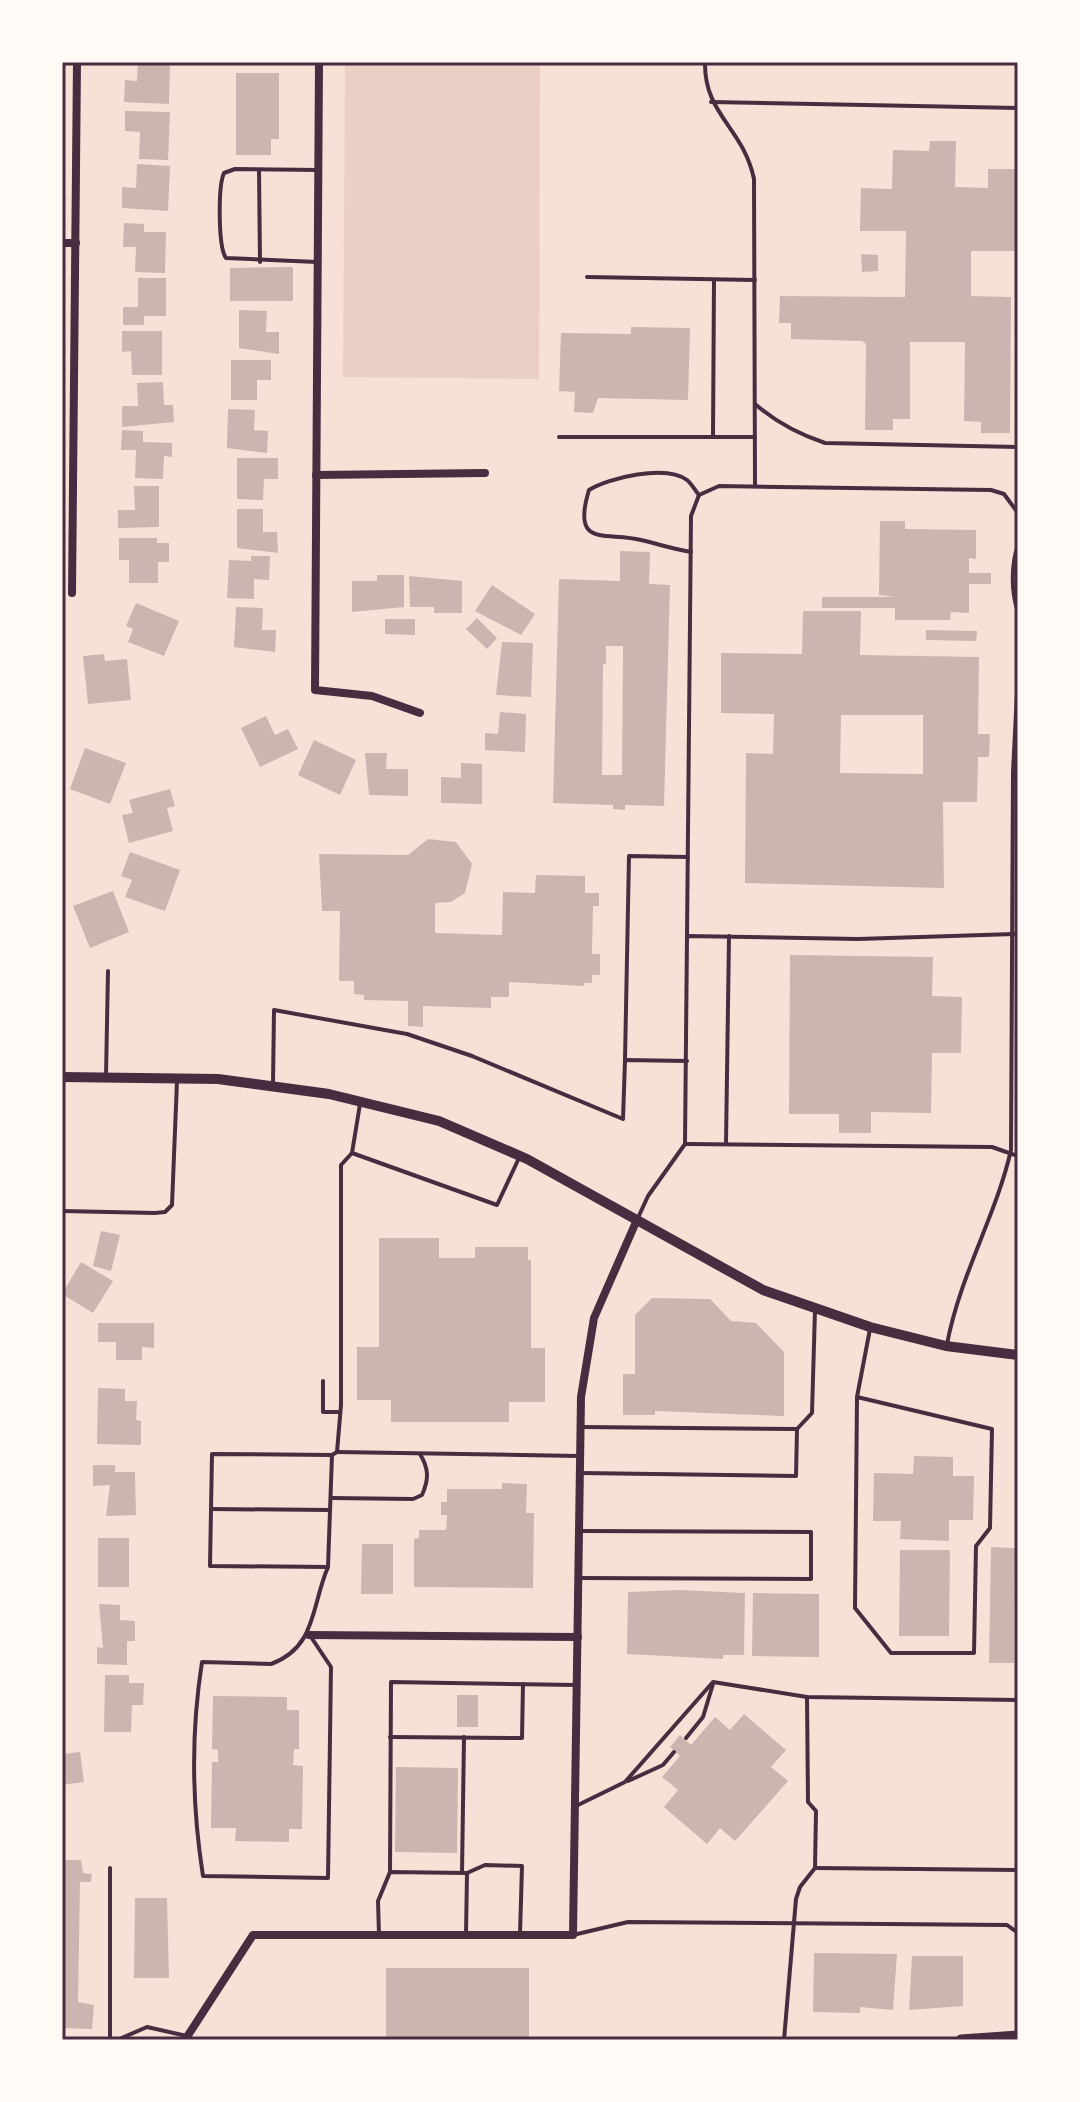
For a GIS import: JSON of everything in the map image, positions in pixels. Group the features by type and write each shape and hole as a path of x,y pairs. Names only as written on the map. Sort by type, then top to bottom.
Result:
{"main road":[{"path":"961,2040 1018,2036"}],"street":[{"path":"72,593 77,62"},
{"path":"319,62 315,690 372,696 420,713"},
{"path":"62,243 76,243"},
{"path":"316,475 485,473"},
{"path":"62,1077 218,1079 361,1102 439,1121 520,1156 763,1290 870,1327 946,1346 1018,1355"},
{"path":"186,2038 253,1935 573,1935 580,1473 585,1365 594,1318 636,1222"},
{"path":"309,1635 578,1637"}],"lane":[{"path":"705,62 705,84 711,102 749,154 754,179 755,486"},
{"path":"711,102 1018,108"},
{"path":"259,170 260,262"},
{"path":"317,262 231,260 223,253 221,185 228,171 318,170"},
{"path":"587,277 755,280"},
{"path":"713,437 714,279"},
{"path":"755,404 773,420 825,443 1018,447"},
{"path":"559,437 755,437"},
{"path":"691,552 625,537 598,538 589,530 583,507 589,490 607,479 623,476 677,476 686,479 699,495"},
{"path":"636,1222 648,1196 685,1144 691,516 699,495 719,486 991,490 1004,494 1018,513"},
{"path":"1018,545 1014,557 1013,599 1018,612"},
{"path":"946,1346 958,1294 1003,1183 1010,1153 1018,673"},
{"path":"273,1086 274,1010 407,1034 472,1056 623,1119 629,856 688,857"},
{"path":"687,936 858,939 1014,934"},
{"path":"726,1144 729,936"},
{"path":"106,1078 108,971"},
{"path":"625,1060 687,1061"},
{"path":"62,1211 155,1213 165,1212 172,1205 175,1197 177,1079"},
{"path":"309,1635 331,1667 328,1878 203,1876 196,1831 195,1720 202,1662 271,1664 309,1635 316,1596 328,1567 330,1510 341,1405 341,1165 352,1153 361,1102"},
{"path":"685,1144 967,1146 992,1147 1018,1156"},
{"path":"352,1153 497,1205 520,1156"},
{"path":"580,1473 796,1476 797,1429 812,1413 815,1308"},
{"path":"857,1397 992,1429 990,1528 976,1546 974,1653 891,1653 855,1608 857,1397 870,1327"},
{"path":"323,1381 323,1412 338,1412"},
{"path":"581,1427 797,1429"},
{"path":"328,1567 210,1566 212,1454 581,1456"},
{"path":"332,1498 413,1499 422,1495 428,1481 427,1466 420,1454"},
{"path":"211,1509 330,1510"},
{"path":"579,1531 811,1532 811,1579 579,1578"},
{"path":"379,1935 378,1901 390,1872 391,1682 577,1685"},
{"path":"713,1682 807,1697 1018,1700"},
{"path":"686,1738 703,1717 713,1682"},
{"path":"625,1782 713,1682"},
{"path":"390,1737 522,1738 523,1684"},
{"path":"784,2040 792,1923 800,1887 815,1868 816,1811 808,1802 807,1697"},
{"path":"464,1737 466,1935"},
{"path":"574,1807 663,1765 674,1752"},
{"path":"390,1872 464,1873 485,1865 522,1866 520,1935"},
{"path":"110,1868 110,2040"},
{"path":"815,1868 1018,1870"},
{"path":"573,1935 628,1922 1007,1925 1018,1933"},
{"path":"117,2040 147,2027 186,2038"}],"shaded area":[{"path":"345,62 540,62 539,379 343,377"}],"building":[{"path":"138,62 170,62 169,104 124,102 125,80 137,81"},
{"path":"236,73 279,73 279,139 271,139 271,155 236,155"},
{"path":"125,111 170,112 168,160 139,159 140,132 125,131"},
{"path":"930,141 956,141 955,187 988,188 988,169 1018,169 1018,251 971,251 971,296 1011,297 1010,433 981,433 981,422 964,421 965,342 910,342 910,419 893,419 893,430 865,430 866,344 862,341 791,339 791,323 779,323 780,296 905,297 906,231 860,231 861,188 892,189 893,150 929,151"},
{"path":"137,164 170,166 168,211 122,208 122,187 136,188"},
{"path":"124,223 144,224 144,232 166,232 165,273 135,272 136,247 123,247"},
{"path":"861,254 878,255 878,271 862,272"},
{"path":"293,267 293,301 230,301 230,268"},
{"path":"138,278 166,278 166,316 144,316 144,325 123,325 123,307 138,307"},
{"path":"239,310 267,311 266,332 279,332 279,354 239,348"},
{"path":"631,327 690,328 688,400 598,398 593,413 574,412 575,392 559,391 561,333 631,334"},
{"path":"122,331 162,331 162,375 132,375 131,351 122,352"},
{"path":"231,360 271,360 271,380 257,380 257,400 231,400"},
{"path":"163,382 164,405 173,405 174,422 122,427 122,406 138,406 137,383"},
{"path":"228,409 255,410 254,430 268,431 267,453 227,448"},
{"path":"122,430 143,431 143,442 172,443 172,457 164,456 163,479 135,478 136,450 121,450"},
{"path":"237,458 278,458 278,479 264,479 263,500 237,499"},
{"path":"134,486 159,486 159,527 118,528 118,510 135,510"},
{"path":"237,509 263,509 263,532 277,532 278,553 237,548"},
{"path":"880,521 905,521 905,529 976,530 976,559 969,558 969,573 991,573 991,584 969,584 969,613 951,612 950,620 895,620 895,608 822,608 822,597 895,597 879,595"},
{"path":"119,538 157,538 157,543 169,543 169,562 158,562 158,583 129,583 129,560 119,560"},
{"path":"620,551 650,552 649,584 670,585 664,806 625,805 625,810 613,809 613,805 553,803 559,579 620,581","holes":["606,646 623,646 622,775 602,775 603,664 606,664"]},
{"path":"251,556 270,556 269,580 254,579 254,599 227,598 229,560 251,561"},
{"path":"377,575 404,575 404,607 352,612 352,581 377,581"},
{"path":"409,576 462,581 462,613 434,613 434,607 410,607"},
{"path":"492,585 535,614 521,635 475,611"},
{"path":"136,603 179,621 164,656 128,642 133,629 126,626"},
{"path":"236,607 263,608 262,630 276,630 275,652 234,647"},
{"path":"803,611 861,611 860,655 979,657 978,734 990,734 989,757 978,757 977,802 943,802 944,888 745,883 746,753 773,754 774,714 721,713 721,653 802,654","holes":["841,715 923,715 923,774 840,773"]},
{"path":"477,618 497,638 487,649 466,629"},
{"path":"385,619 415,619 415,635 385,634"},
{"path":"926,630 977,631 976,641 926,640"},
{"path":"502,642 533,643 531,697 496,695"},
{"path":"104,654 105,661 127,659 131,700 88,704 83,656"},
{"path":"500,712 526,714 525,752 485,750 485,733 498,734"},
{"path":"266,716 275,735 288,729 298,749 260,767 241,728"},
{"path":"314,740 356,760 340,795 298,775"},
{"path":"85,748 126,763 110,804 70,789"},
{"path":"365,753 387,753 386,769 408,769 408,796 369,795"},
{"path":"461,763 482,764 482,804 441,803 441,777 461,778"},
{"path":"170,789 175,806 167,808 173,831 129,843 122,815 133,813 129,800"},
{"path":"428,839 456,842 472,864 465,893 451,902 435,903 435,933 502,935 503,892 535,893 536,875 585,876 585,893 599,893 599,906 593,906 592,954 600,954 600,975 592,975 592,983 584,983 584,986 509,982 509,997 491,997 491,1008 423,1006 423,1027 408,1026 408,1001 364,1000 364,995 354,994 354,981 339,981 340,911 322,911 319,854 408,855"},
{"path":"130,852 180,870 165,911 125,897 132,880 121,876"},
{"path":"113,891 129,932 90,948 73,906"},
{"path":"790,955 933,957 932,996 962,997 961,1053 932,1053 931,1113 871,1112 871,1133 839,1133 839,1114 789,1114"},
{"path":"101,1231 120,1235 111,1271 93,1266"},
{"path":"379,1238 439,1238 439,1258 475,1258 475,1247 528,1247 528,1260 531,1260 531,1348 545,1348 545,1402 509,1402 509,1422 391,1422 391,1400 357,1400 357,1347 379,1347"},
{"path":"81,1262 113,1281 93,1313 62,1294"},
{"path":"652,1298 710,1299 731,1321 756,1323 784,1352 784,1416 655,1411 655,1415 623,1415 623,1374 635,1374 635,1315"},
{"path":"98,1323 154,1323 154,1348 142,1347 142,1360 116,1360 116,1342 98,1342"},
{"path":"98,1388 125,1389 125,1401 137,1401 136,1420 141,1421 141,1445 97,1444"},
{"path":"914,1456 953,1457 953,1476 974,1476 973,1520 949,1520 949,1541 900,1539 901,1521 873,1521 874,1473 913,1474"},
{"path":"93,1465 115,1465 115,1472 135,1472 136,1515 106,1516 110,1485 93,1486"},
{"path":"502,1483 527,1484 526,1513 534,1513 533,1588 414,1587 414,1539 419,1538 419,1530 446,1530 447,1515 441,1515 441,1502 447,1502 447,1489 502,1489"},
{"path":"98,1538 129,1538 129,1587 98,1587"},
{"path":"362,1544 393,1544 393,1594 361,1594"},
{"path":"991,1547 1015,1548 1014,1663 989,1663"},
{"path":"900,1550 950,1550 949,1636 899,1636"},
{"path":"680,1590 745,1593 744,1655 723,1655 723,1659 627,1654 628,1592"},
{"path":"753,1593 819,1594 819,1657 752,1656"},
{"path":"99,1604 120,1605 120,1620 135,1621 135,1641 127,1641 127,1665 97,1664 97,1647 103,1648"},
{"path":"105,1675 129,1675 129,1683 144,1683 143,1705 132,1705 131,1732 104,1732"},
{"path":"457,1695 478,1695 478,1727 457,1727"},
{"path":"213,1696 287,1697 287,1710 299,1710 299,1749 294,1749 293,1765 303,1766 302,1829 289,1829 289,1842 235,1841 236,1828 211,1828 212,1762 218,1762 218,1750 212,1749"},
{"path":"744,1714 786,1750 771,1767 788,1781 735,1841 720,1828 707,1844 664,1807 678,1790 662,1777 680,1756 670,1747 680,1735 691,1745 715,1717 730,1730"},
{"path":"80,1752 84,1782 62,1785 63,1754"},
{"path":"396,1767 458,1768 457,1853 395,1852"},
{"path":"62,1860 81,1860 83,1873 92,1874 91,1882 80,1882 78,2002 94,2005 92,2029 62,2028"},
{"path":"135,1898 167,1898 169,1978 134,1978"},
{"path":"814,1953 897,1954 893,2010 860,2007 860,2013 813,2012"},
{"path":"912,1956 963,1956 963,2006 909,2010"},
{"path":"386,1968 529,1968 529,2040 386,2040"}]}
